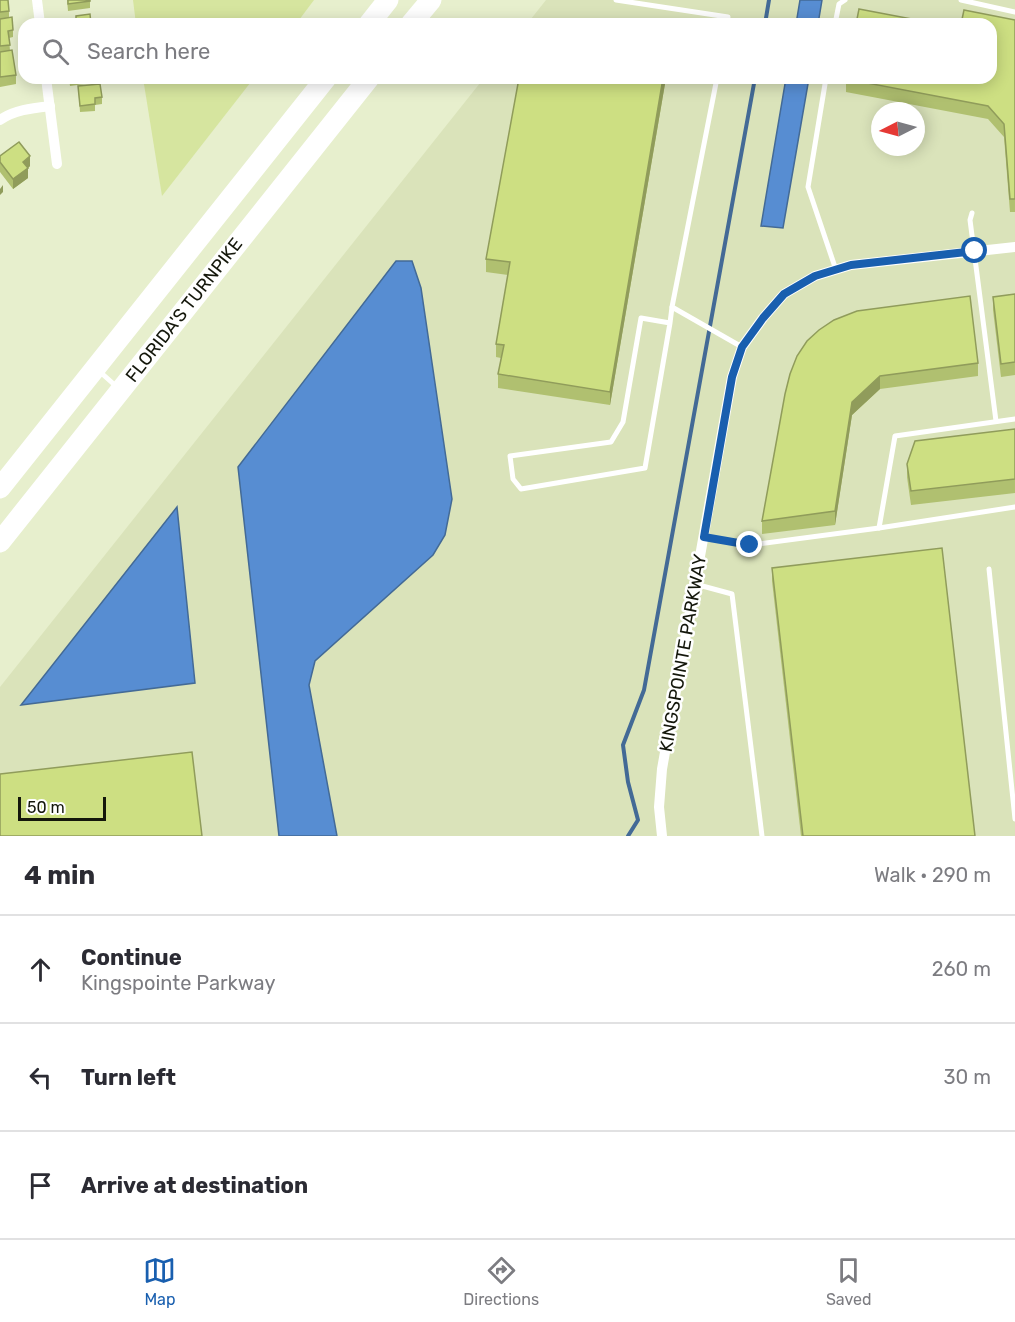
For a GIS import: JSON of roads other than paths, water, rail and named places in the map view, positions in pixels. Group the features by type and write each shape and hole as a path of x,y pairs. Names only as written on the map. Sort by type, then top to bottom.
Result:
{"highway":[{"path":"374,18 388,0"},
{"path":"416,18 430,0"},
{"name":"FLORIDA'S TURNPIKE","path":"0,488 321,84"},
{"name":"FLORIDA'S TURNPIKE","path":"0,542 364,84"}],"street":[{"path":"37,0 39,18"},
{"path":"47,84 57,164"},
{"path":"0,120 29,109 50,106"},
{"name":"KINGSPOINTE PARKWAY","path":"662,836 658,807 662,770 732,377 742,347 784,294 815,276 851,265 1015,247"}],"lane":[{"path":"616,0 728,18"},
{"path":"836,18 839,4 845,0"},
{"path":"961,0 1015,12"},
{"path":"670,323 641,318 623,422 610,442 510,456 513,479 521,489 645,468 670,323 672,307 716,84"},
{"path":"825,84 808,187 836,270"},
{"path":"972,213 970,220 996,421"},
{"path":"672,307 742,347"},
{"path":"95,368 120,390"},
{"path":"879,528 895,436 1015,418"},
{"path":"704,537 750,545 1015,507"},
{"path":"989,569 1015,819"},
{"path":"695,584 732,594 762,836"}],"water":[{"path":"800,0 822,0 819,18 797,18"},
{"path":"785,84 808,84 783,228 761,226"},
{"path":"396,261 412,261 421,288 452,499 445,535 433,555 315,661 309,685 337,836 279,836 238,467"},
{"path":"177,507 195,683 21,705"}],"waterway":[{"path":"766,18 769,0"},
{"path":"628,836 638,820 628,782 623,745 644,690 754,84"}]}
